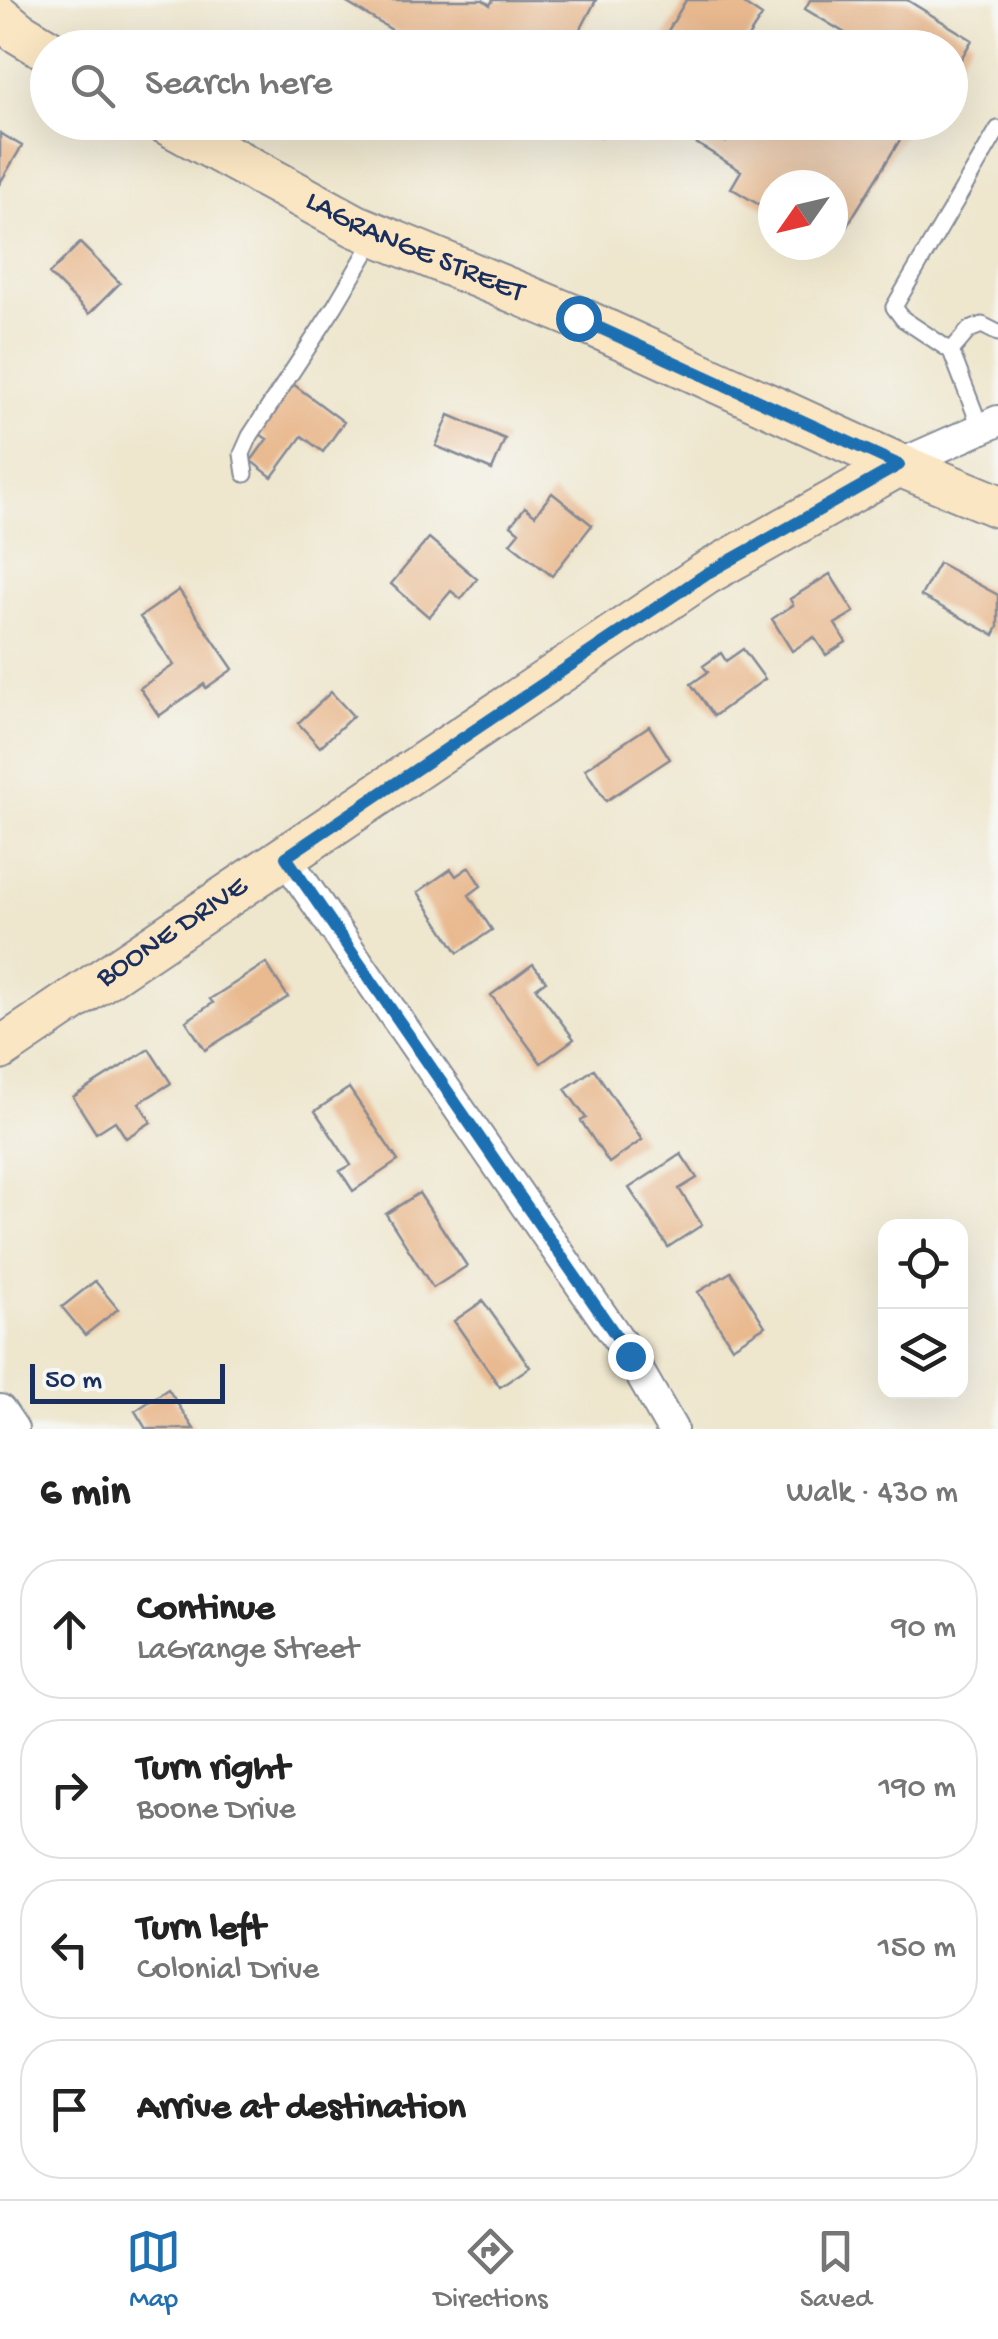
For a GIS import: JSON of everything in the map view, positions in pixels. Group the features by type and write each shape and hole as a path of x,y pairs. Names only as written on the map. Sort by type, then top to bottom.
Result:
{"street":[{"path":"0,17 30,39"},
{"name":"LAGRANGE STREET","path":"198,140 356,226 578,318 899,465 998,506"},
{"path":"899,465 990,425"},
{"name":"BOONE DRIVE","path":"0,1049 706,574 899,465"},
{"path":"286,857 630,1356 672,1429"},
{"path":"0,1410 13,1429"}],"lane":[{"path":"990,425 951,350 903,319 894,307 997,134"},
{"path":"246,474 242,454 250,436 378,235"},
{"path":"951,350 969,330 982,325 998,333"}],"building":[{"path":"342,0 483,0 490,5 493,0 596,0 580,30 392,30"},
{"path":"686,0 738,0 762,16 753,30 668,30"},
{"path":"810,0 907,0 956,30 840,30 805,9"},
{"path":"0,133 22,146 0,183"},
{"path":"691,140 900,140 848,224 848,170 758,170 758,204 731,188 741,171"},
{"path":"80,243 120,283 89,314 49,274"},
{"path":"293,384 344,422 323,452 302,436 272,477 251,461 267,439 257,432"},
{"path":"449,415 505,439 492,470 436,446"},
{"path":"552,493 592,525 552,576 510,543 519,532 511,525 525,507 535,515"},
{"path":"429,538 477,579 461,599 451,591 429,617 391,584"},
{"path":"939,563 998,595 998,627 994,635 921,596"},
{"path":"830,574 854,612 835,624 846,642 826,655 814,637 792,651 772,619 793,605 790,599"},
{"path":"179,590 233,669 159,716 140,688 174,665 140,617"},
{"path":"743,649 765,679 714,716 691,684 708,672 703,666 721,653 726,661"},
{"path":"331,692 353,716 320,747 298,723"},
{"path":"649,726 670,759 606,801 585,769"},
{"path":"469,867 481,886 469,895 492,930 458,953 418,892 451,869 456,876"},
{"path":"266,963 288,997 205,1050 186,1021 213,1003 210,999"},
{"path":"533,964 546,981 536,988 574,1039 541,1063 491,995"},
{"path":"149,1049 171,1083 139,1103 151,1122 126,1138 115,1121 96,1133 73,1097"},
{"path":"594,1069 642,1140 609,1163 581,1121 586,1118 565,1089"},
{"path":"349,1088 398,1161 353,1191 340,1171 351,1165 315,1111"},
{"path":"681,1154 697,1178 679,1189 702,1225 668,1247 629,1188"},
{"path":"419,1193 467,1266 433,1288 386,1214"},
{"path":"731,1272 765,1326 732,1347 698,1292"},
{"path":"95,1281 118,1309 85,1335 62,1307"},
{"path":"483,1301 530,1367 500,1387 454,1321"},
{"path":"168,1389 194,1429 146,1429 135,1411"}],"route":[{"path":"578,318 899,465 706,574 286,857 630,1356"}]}
